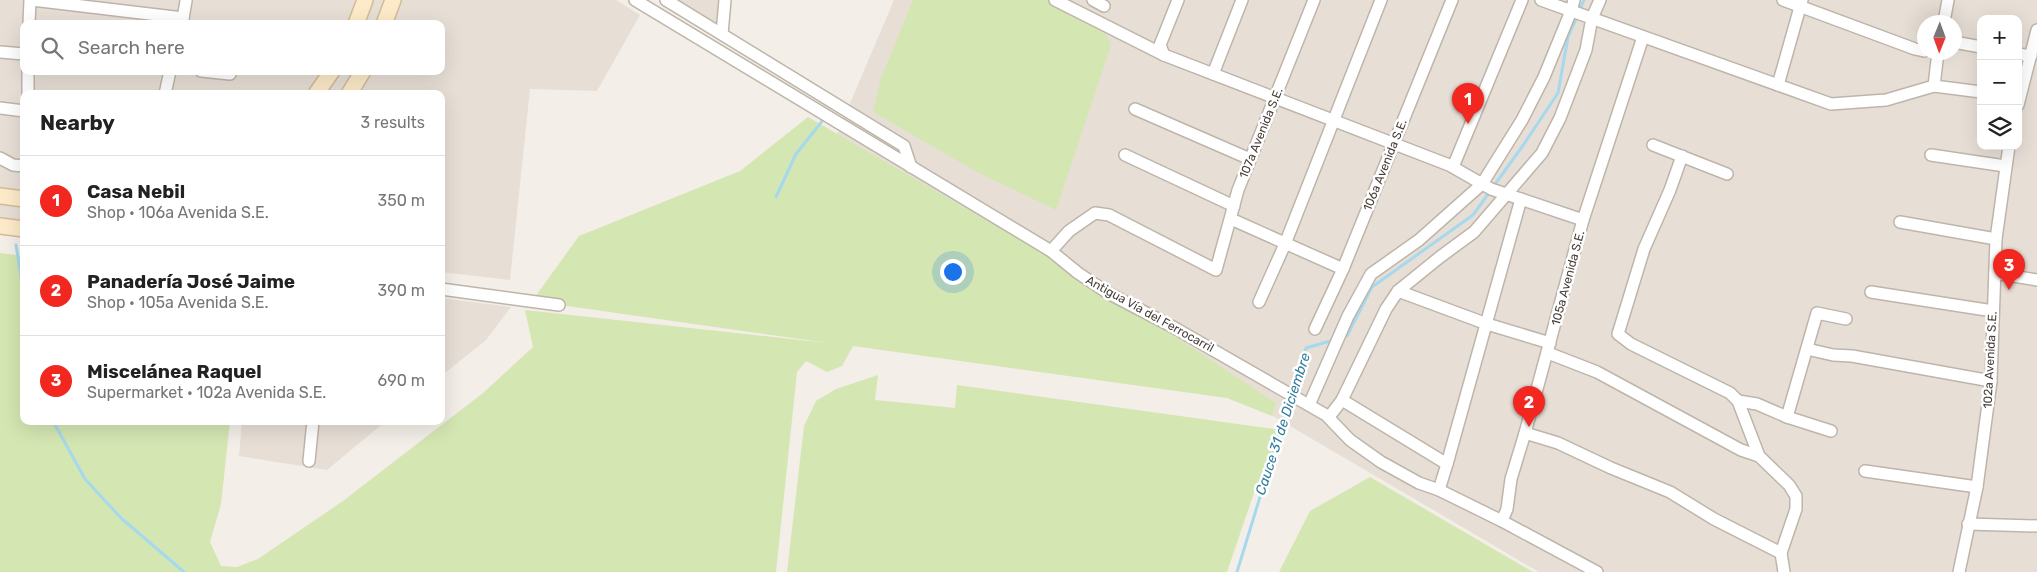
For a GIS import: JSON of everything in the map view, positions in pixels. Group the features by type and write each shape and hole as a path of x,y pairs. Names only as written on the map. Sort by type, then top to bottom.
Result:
{"main road":[{"path":"358,20 365,0"},
{"path":"386,20 393,0"},
{"path":"319,90 329,75"},
{"path":"352,90 361,75"},
{"path":"0,196 20,198"},
{"path":"0,226 20,228"}],"street":[{"path":"29,20 31,0 175,20"},
{"name":"Antigua Vía del Ferrocarril","path":"635,0 1051,251 1078,273 1108,293 1173,327 1327,416 1350,440 1381,462 1419,483 1438,490 1502,521 1597,572"},
{"path":"666,0 904,146 911,168"},
{"path":"722,34 725,0"},
{"path":"1055,0 1213,74 1274,99 1394,143 1452,167 1482,184 1508,195 1583,220"},
{"path":"1093,0 1104,6"},
{"path":"1162,50 1178,0"},
{"path":"1213,74 1242,0"},
{"name":"107a Avenida S.E.","path":"1051,251 1069,231 1095,213 1109,215 1216,270 1238,190 1314,0"},
{"path":"1259,302 1285,244 1381,0"},
{"name":"106a Avenida S.E.","path":"1315,329 1343,269 1452,0"},
{"path":"1452,167 1522,0"},
{"path":"1540,0 1574,8 1590,18 1831,104 1886,100 1934,86 1977,91"},
{"path":"1327,416 1342,400 1386,309 1398,291 1474,232 1508,195 1542,153 1560,118 1586,50 1590,18 1600,0"},
{"path":"1783,0 1802,3 1917,49"},
{"path":"1945,15 1948,0"},
{"path":"182,20 186,1"},
{"path":"1778,85 1802,3"},
{"path":"1312,407 1338,338 1371,274 1419,240 1482,184 1522,120 1574,8"},
{"path":"2022,89 2037,30"},
{"name":"105a Avenida S.E.","path":"1502,521 1507,509 1511,480 1526,433 1583,220 1643,37"},
{"path":"1962,43 1977,46"},
{"path":"0,52 20,54"},
{"path":"2022,55 2031,56"},
{"path":"1934,86 1936,60"},
{"path":"28,75 28,90"},
{"path":"166,90 169,75"},
{"path":"0,108 20,110"},
{"path":"1135,109 1250,159"},
{"path":"1653,145 1727,174"},
{"name":"102a Avenida S.E.","path":"1960,572 1968,524 1977,487 1991,381 1996,239 2008,150"},
{"path":"1125,155 1234,206"},
{"path":"1931,155 2005,166"},
{"path":"1682,156 1670,190 1644,249 1618,334 1631,344 1730,393 1738,401 1759,456 1789,485 1796,496 1796,509 1781,552 1784,572"},
{"path":"0,158 13,165 20,166"},
{"path":"1438,490 1487,324 1520,199"},
{"path":"1231,220 1343,269"},
{"path":"1900,222 1996,239"},
{"path":"1995,273 2037,280"},
{"path":"445,290 559,305"},
{"path":"1398,291 1549,348 1741,450 1759,456"},
{"path":"1871,292 1993,312"},
{"path":"1787,417 1817,313 1846,319"},
{"path":"1807,348 1833,355 1852,356 1991,381"},
{"path":"1342,400 1447,464"},
{"path":"1738,401 1757,404 1787,417 1831,431"},
{"path":"309,461 313,425"},
{"path":"1526,433 1558,443 1611,468 1670,492 1714,518 1781,552"},
{"path":"1865,471 1977,487"},
{"path":"1968,524 2037,526"}],"shaded area":[{"path":"0,0 616,0 640,15 597,91 530,89 510,280 445,272 445,90 20,90 20,222 0,219"},
{"path":"663,0 726,0 722,34"},
{"path":"894,0 2037,0 2037,572 1539,572 828,155"},
{"path":"445,299 511,307 486,340 445,373"},
{"path":"242,425 381,425 327,470 239,456"}],"green space":[{"path":"913,0 1058,0 1100,23 1111,45 1056,210 977,172 873,112 881,78"},
{"path":"808,117 1078,273 1276,403 1272,416 1227,398 853,346 842,366 827,372 806,361 797,372 776,572 0,572 0,253 20,256 20,425 230,425 221,504 210,542 221,566 237,567 258,559 343,501 442,425 445,425 445,422 483,393 533,347 525,310 828,343 532,301 579,236 740,171"},
{"path":"878,375 875,400 955,408 957,385 1281,430 1255,490 1227,572 787,572 804,426 816,401 836,389"},
{"path":"1370,477 1533,572 1279,572 1310,511"}],"waterway":[{"name":"Cauce 31 de Diciembre","path":"1579,11 1584,0"},
{"name":"Cauce 31 de Diciembre","path":"1342,337 1347,336 1372,287 1473,215 1558,93 1568,37 1577,17"},
{"path":"776,197 796,154 823,120"},
{"path":"16,245 20,270"},
{"name":"Cauce 31 de Diciembre","path":"1292,393 1306,348 1334,340"},
{"name":"Cauce 31 de Diciembre","path":"1237,572 1290,399"},
{"path":"55,425 85,479 121,518 184,572"}],"place":[{"name":"Casa Nebil","path":"1468,124"},
{"name":"Miscelánea Raquel","path":"2009,290"},
{"name":"Panadería José Jaime","path":"1529,427"}]}
